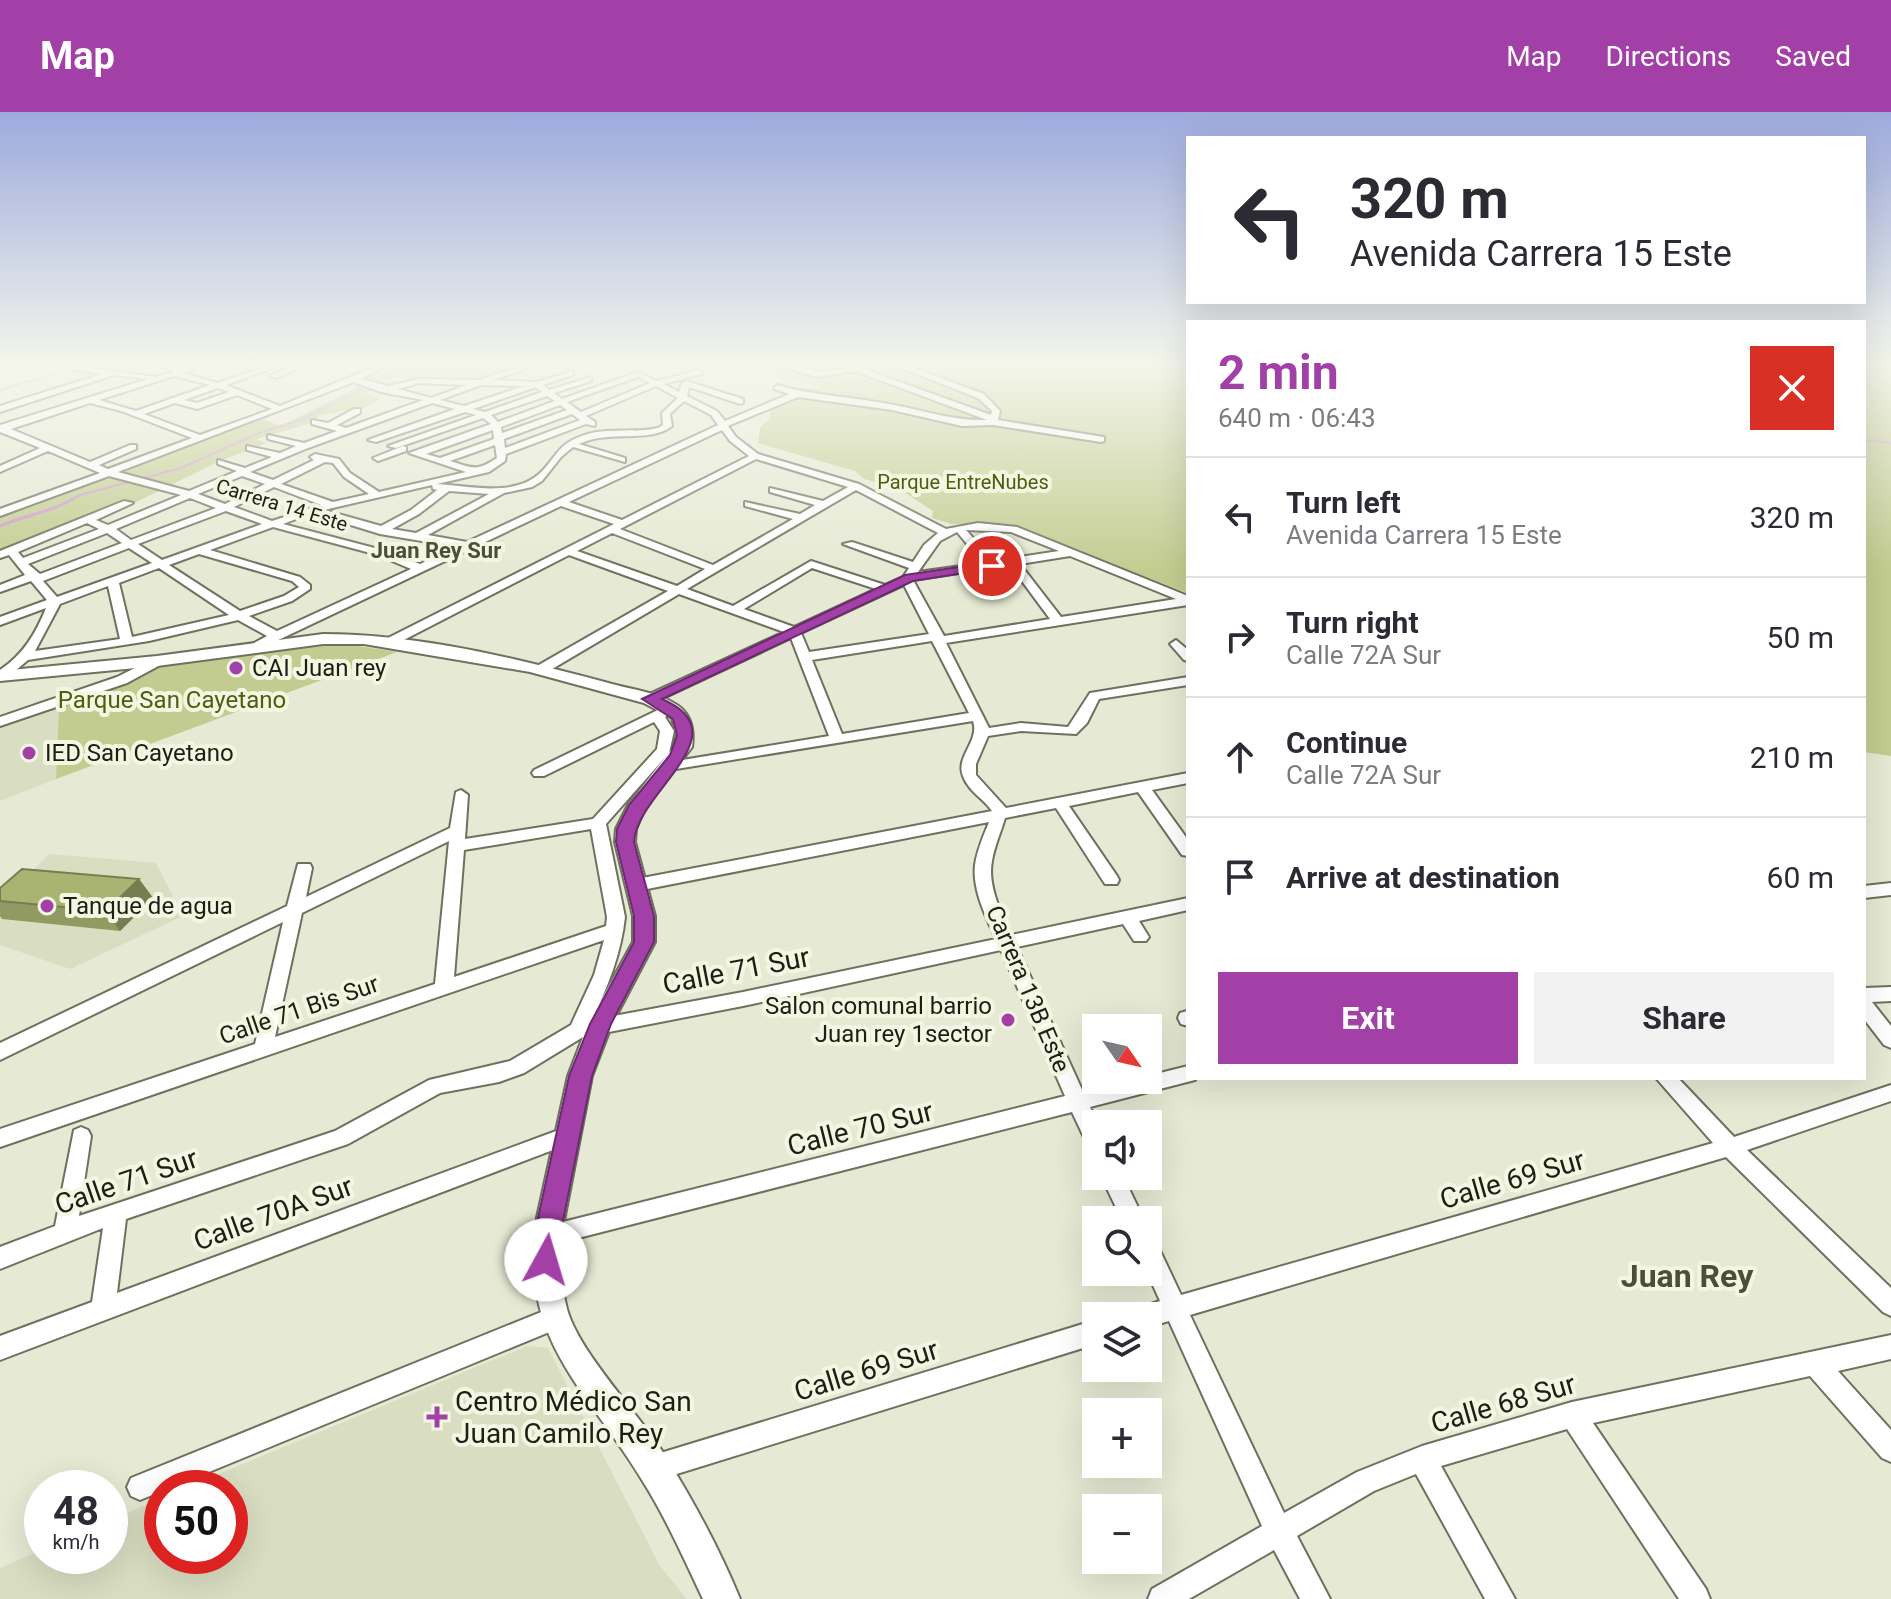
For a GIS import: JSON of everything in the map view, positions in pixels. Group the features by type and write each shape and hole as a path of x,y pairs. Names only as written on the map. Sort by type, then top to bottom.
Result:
{"main road":[{"path":"0,676 338,639 388,643 542,669 659,708 685,726 683,747 629,819 625,842 644,916 644,942 589,1027 547,1236 547,1287 556,1318 577,1359 654,1468 722,1599"}],"street":[{"name":"Carrera 14 Este","path":"10,432 126,479 191,495 269,523 419,568"},
{"path":"184,432 199,438"},
{"path":"1,513 215,432"},
{"path":"23,562 342,432"},
{"path":"350,432 477,472"},
{"path":"373,440 395,432"},
{"path":"378,458 437,432"},
{"path":"417,454 474,432"},
{"path":"498,432 502,456"},
{"path":"441,461 525,432"},
{"path":"0,621 269,523 493,467 502,456 552,432"},
{"path":"397,489 503,490 526,486 541,477 560,452 571,444 607,432"},
{"path":"249,649 560,498 708,432"},
{"path":"729,432 755,456 856,486 944,532"},
{"path":"1063,432 1101,439"},
{"path":"271,437 305,446"},
{"path":"571,444 622,460"},
{"path":"0,469 50,447"},
{"path":"89,466 133,447"},
{"path":"250,448 280,456"},
{"path":"291,451 336,461 347,475 376,494"},
{"path":"388,643 755,456"},
{"path":"0,589 225,508 323,459"},
{"path":"221,462 332,505"},
{"path":"526,486 540,490"},
{"path":"542,669 856,486"},
{"path":"349,545 415,512 446,488"},
{"path":"418,536 503,490"},
{"path":"773,490 825,505"},
{"path":"560,498 622,523"},
{"path":"5,553 128,503"},
{"path":"749,504 802,518"},
{"path":"312,510 383,530 466,545"},
{"path":"87,519 108,529 239,616 275,635"},
{"path":"959,528 992,566"},
{"path":"539,773 794,631 886,589 910,574 930,544 944,532 959,528 1013,529 1186,599"},
{"path":"610,529 714,569"},
{"path":"848,544 910,574 992,566 1073,552"},
{"path":"27,656 127,641 239,616 288,598 306,587 296,579 198,550"},
{"path":"567,551 794,631 837,739"},
{"path":"5,553 23,562 55,602"},
{"path":"1014,563 1057,621"},
{"path":"734,610 812,564 886,589"},
{"path":"910,574 978,716 983,733 968,768 970,777 998,805 999,815"},
{"path":"113,582 127,641"},
{"path":"804,657 1186,600"},
{"path":"0,676 27,656 43,633 55,602"},
{"path":"0,722 108,685 157,661"},
{"path":"983,733 1021,727 1071,731 1084,720 1089,700 1103,693 1186,681"},
{"path":"0,1052 296,909 457,838 598,823 664,750 667,731 659,708"},
{"path":"670,766 978,716"},
{"path":"637,885 1186,778"},
{"path":"1142,787 1186,848"},
{"path":"444,989 461,795"},
{"path":"1060,803 1111,880"},
{"name":"Carrera 13B Este","path":"999,815 983,863 983,877 994,916 1082,1113"},
{"path":"589,1027 616,917 598,823"},
{"path":"263,1050 304,868"},
{"path":"1866,892 1891,889"},
{"name":"Calle 71 Sur","path":"0,1258 116,1212 341,1138 436,1086 499,1074 589,1027 743,999 1186,904"},
{"path":"1128,917 1140,937"},
{"name":"Calle 71 Bis Sur","path":"0,1138 615,930"},
{"path":"1866,995 1891,994"},
{"path":"1866,1008 1891,1040"},
{"name":"Calle 70 Sur","path":"547,1236 1186,1075"},
{"path":"1668,1080 1730,1147 1891,1304"},
{"name":"Calle 69 Sur","path":"1162,1311 1730,1147 1891,1093"},
{"path":"65,1232 81,1136"},
{"name":"Calle 70A Sur","path":"0,1348 567,1136"},
{"path":"103,1309 116,1212"},
{"path":"1162,1280 1279,1532 1316,1599"},
{"path":"140,1487 556,1318"},
{"name":"Calle 69 Sur","path":"654,1468 1082,1336"},
{"name":"Calle 68 Sur","path":"1162,1599 1366,1481 1422,1459 1572,1415 1891,1347"},
{"path":"1814,1362 1891,1449"},
{"path":"1572,1415 1696,1599"},
{"path":"1422,1459 1501,1599"}],"shaded area":[{"name":"IED San Cayetano","path":"59,707 56,779 0,801 0,727"},
{"path":"50,854 156,863 183,916 70,969 0,945 0,901"},
{"name":"Centro Médico San Juan Camilo Rey","path":"527,1346 548,1348 660,1566 687,1599 0,1599 0,1568 24,1558 24,1574 128,1574 128,1512 144,1506 144,1574 248,1574 248,1470 228,1470"}],"green space":[{"path":"221,432 279,432 257,439 266,443 220,461 134,503 128,502 0,554 0,517"},
{"name":"Parque EntreNubes","path":"759,432 1186,432 1186,592 1008,526 951,524 932,518 933,511 898,488 864,479 855,471 758,443"},
{"path":"1866,432 1891,432 1891,756 1866,752"},
{"name":"Parque San Cayetano","path":"346,644 397,652 56,779 59,707 140,678 161,665"}],"building":[{"path":"22,869 139,879 106,911 0,901 0,888"}],"waterway":[{"path":"69,501 80,495 181,468 261,432"},
{"path":"1866,440 1891,443"},
{"path":"69,501 73,499"},
{"path":"0,526 69,501"}],"place":[{"name":"CAI Juan rey","path":"236,668"},
{"name":"IED San Cayetano","path":"29,753"},
{"name":"Tanque de agua","path":"47,906"},
{"name":"Salon comunal barrio Juan rey 1sector","path":"1008,1020"},
{"name":"Centro Médico San Juan Camilo Rey","path":"437,1417"}],"district":[{"name":"Juan Rey Sur","path":"436,550"},
{"name":"Juan Rey","path":"1687,1276"}],"route":[{"path":"546,1260 547,1236 580,1076 600,1024 644,942 644,916 625,842 626,829 635,809 683,747 685,726 680,717 672,709 650,699 910,577 992,566"}]}
